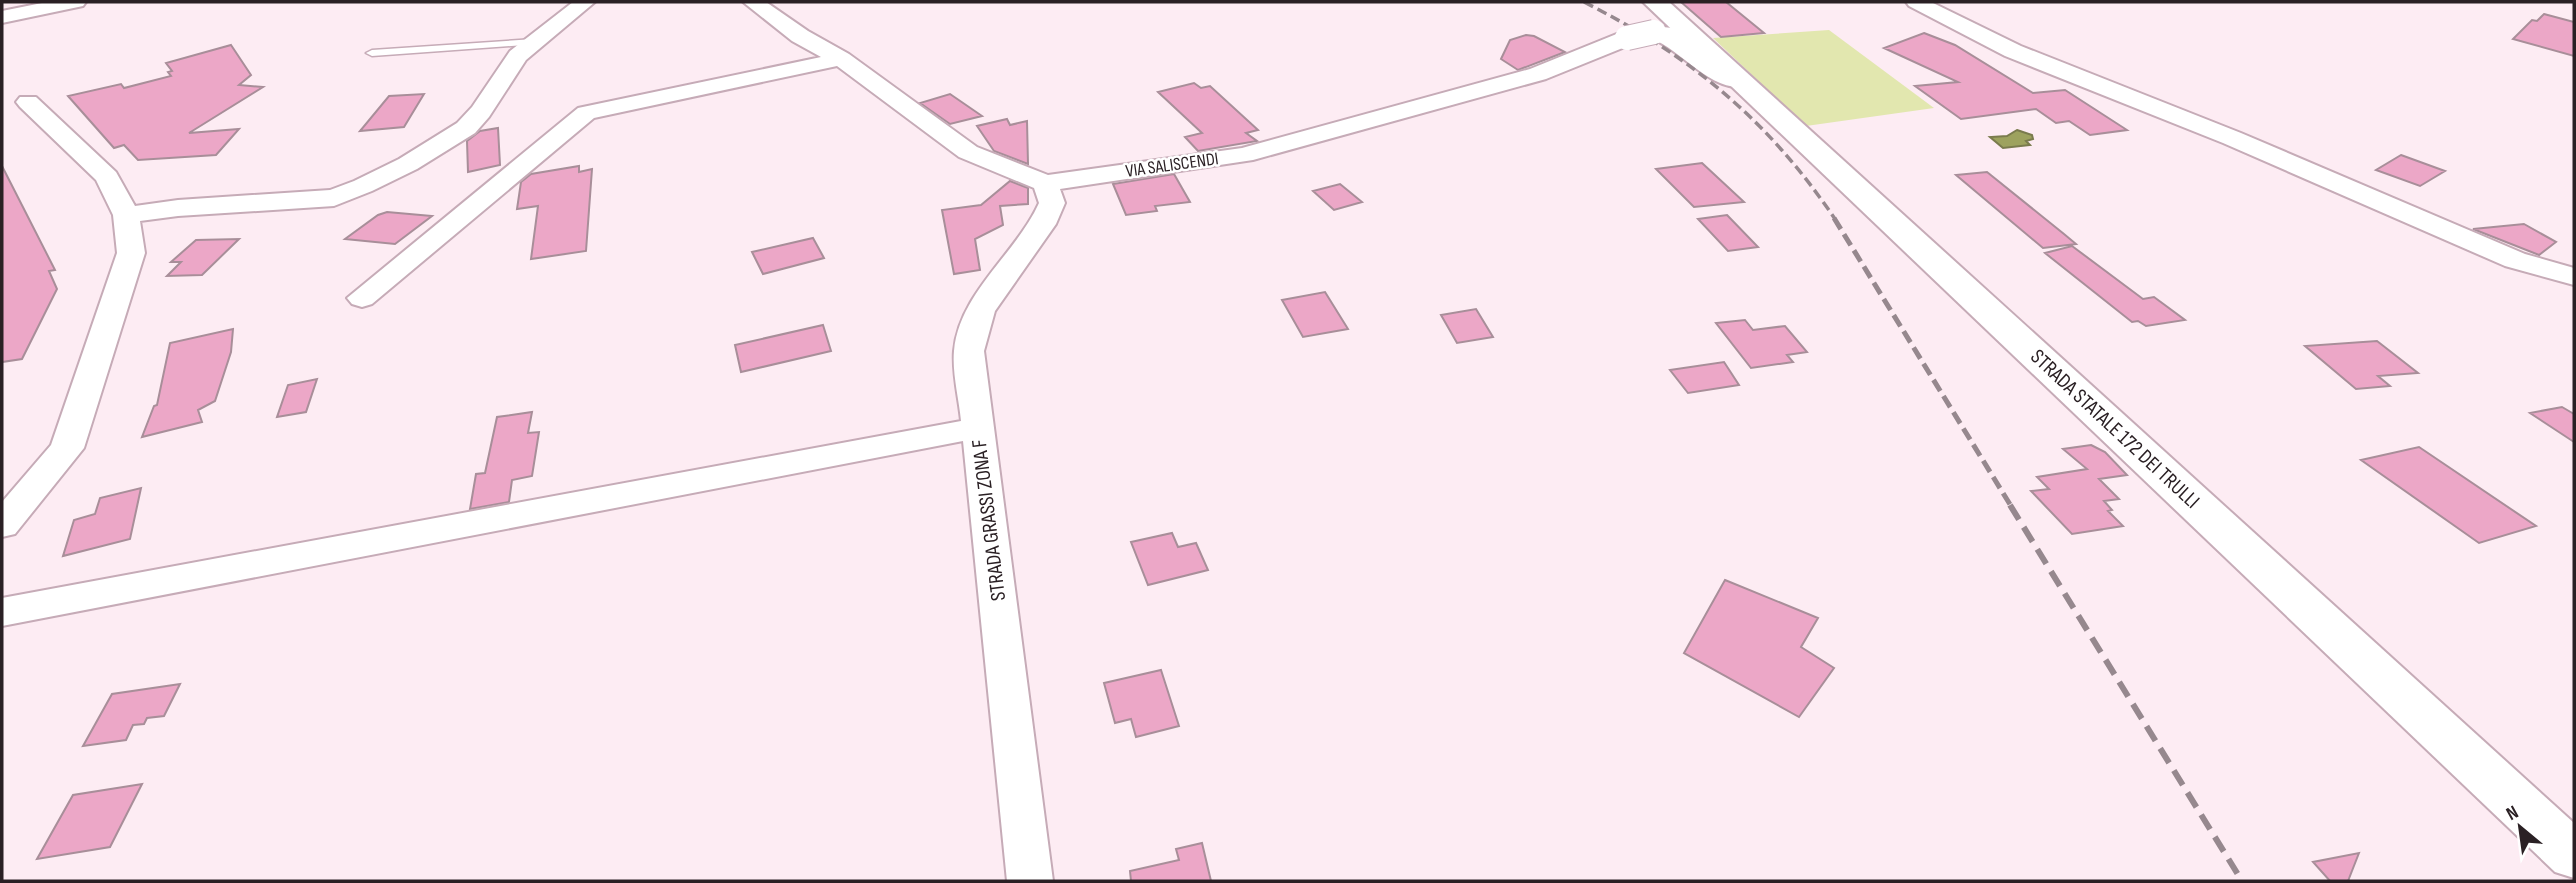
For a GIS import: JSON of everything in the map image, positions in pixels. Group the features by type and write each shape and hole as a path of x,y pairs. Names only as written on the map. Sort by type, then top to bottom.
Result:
{"main road":[{"name":"STRADA STATALE 172 DEI TRULLI","path":"1655,17 1740,81 2574,856"}],"street":[{"path":"2,17 76,2"},
{"path":"126,215 178,208 334,198 363,186 408,164 466,128 481,112 518,56 585,2"},
{"name":"VIA SALISCENDI","path":"753,2 800,36 841,59 968,152 1045,183 1244,155 1538,74 1627,38 1655,17"},
{"path":"1916,2 2013,51 2232,138 2515,260 2574,276"},
{"path":"362,298 586,113 841,59"},
{"path":"2,525 67,448 131,253 126,215 107,177 28,102"},
{"name":"STRADA GRASSI ZONA F","path":"1030,881 969,351 980,311 1042,224 1052,203 1045,183"},
{"path":"2,612 978,428"}],"lane":[{"path":"372,53 534,42"}],"shaded area":[{"path":"1829,30 1934,108 1806,126 1713,38"},
{"path":"2017,130 2032,135 2033,139 2026,141 2030,145 2003,148 1990,137 2007,136"}],"building":[{"path":"1681,2 1726,2 1764,33 1721,37"},
{"path":"2544,14 2574,22 2574,56 2513,39 2532,20 2537,21"},
{"path":"1924,33 1955,45 2033,93 2065,90 2127,130 2090,135 2069,121 2056,123 2036,109 1961,119 1915,86 1958,82 1884,48"},
{"path":"1526,35 1534,36 1565,52 1518,70 1501,59 1510,40"},
{"path":"231,45 251,75 239,85 263,87 189,133 239,129 216,155 138,160 124,145 114,148 68,96 121,84 124,88 171,76 168,72 172,71 166,63"},
{"path":"1194,83 1201,88 1210,86 1258,130 1246,133 1257,141 1198,151 1185,137 1202,133 1158,92"},
{"path":"424,94 404,127 360,131 389,96"},
{"path":"950,94 982,116 950,124 920,103"},
{"path":"1007,119 1010,125 1027,121 1028,164 994,151 977,126"},
{"path":"498,128 500,165 468,172 467,141 480,131"},
{"path":"2401,155 2445,171 2420,186 2376,170"},
{"path":"1702,163 1744,202 1694,207 1656,169"},
{"path":"2,166 55,270 49,271 57,289 22,359 2,362"},
{"path":"579,166 579,172 592,169 586,251 531,259 538,206 517,209 521,182 531,174"},
{"path":"1987,172 2076,244 2043,248 1956,175"},
{"path":"1174,174 1190,202 1155,206 1157,211 1126,215 1113,184"},
{"path":"1010,181 1028,188 1028,204 1000,206 1003,225 975,239 980,270 954,274 942,210 981,205"},
{"path":"1340,184 1362,202 1334,210 1313,191"},
{"path":"387,212 432,216 395,244 345,239 378,215"},
{"path":"1727,215 1758,247 1728,251 1698,219"},
{"path":"2524,224 2556,242 2539,255 2473,229"},
{"path":"813,238 824,258 763,274 752,252"},
{"path":"239,239 202,275 167,276 181,262 171,262 196,240"},
{"path":"2072,246 2143,299 2154,297 2185,320 2146,326 2138,321 2132,322 2045,253"},
{"path":"1325,292 1348,329 1303,337 1282,300"},
{"path":"1476,309 1493,337 1457,343 1441,315"},
{"path":"1745,320 1753,330 1785,326 1807,352 1787,355 1793,362 1751,368 1716,323"},
{"path":"823,325 831,351 741,372 735,345"},
{"path":"233,329 231,352 215,401 198,410 202,422 142,437 154,406 157,405 170,343"},
{"path":"2377,341 2418,373 2378,376 2390,386 2356,389 2305,346"},
{"path":"1724,362 1739,385 1688,393 1670,370"},
{"path":"317,379 306,412 277,417 288,385"},
{"path":"2562,407 2574,414 2574,442 2530,413"},
{"path":"532,412 528,433 539,432 532,476 512,480 509,502 470,509 476,474 485,473 497,417"},
{"path":"2091,445 2105,452 2127,475 2099,479 2119,499 2104,501 2112,510 2108,511 2123,526 2072,534 2031,491 2049,489 2037,477 2087,469 2063,449"},
{"path":"2419,447 2536,526 2479,543 2361,460"},
{"path":"141,488 130,539 63,556 74,520 95,514 100,498"},
{"path":"1172,533 1178,547 1196,543 1208,570 1148,585 1131,542"},
{"path":"1725,580 1818,618 1801,647 1834,668 1799,717 1684,653"},
{"path":"1161,670 1179,726 1136,737 1131,719 1115,723 1104,683"},
{"path":"180,684 164,716 147,718 144,724 133,725 126,740 83,746 112,694"},
{"path":"142,784 110,847 37,859 73,795"},
{"path":"1202,843 1211,881 1131,881 1130,871 1179,860 1176,849"},
{"path":"2359,853 2348,881 2330,881 2313,862"}],"railway":[{"path":"1584,2 1659,45 1693,68 1724,94 1783,151 1835,219"},
{"path":"1834,218 2011,506"},
{"path":"2010,505 2242,881"}]}
